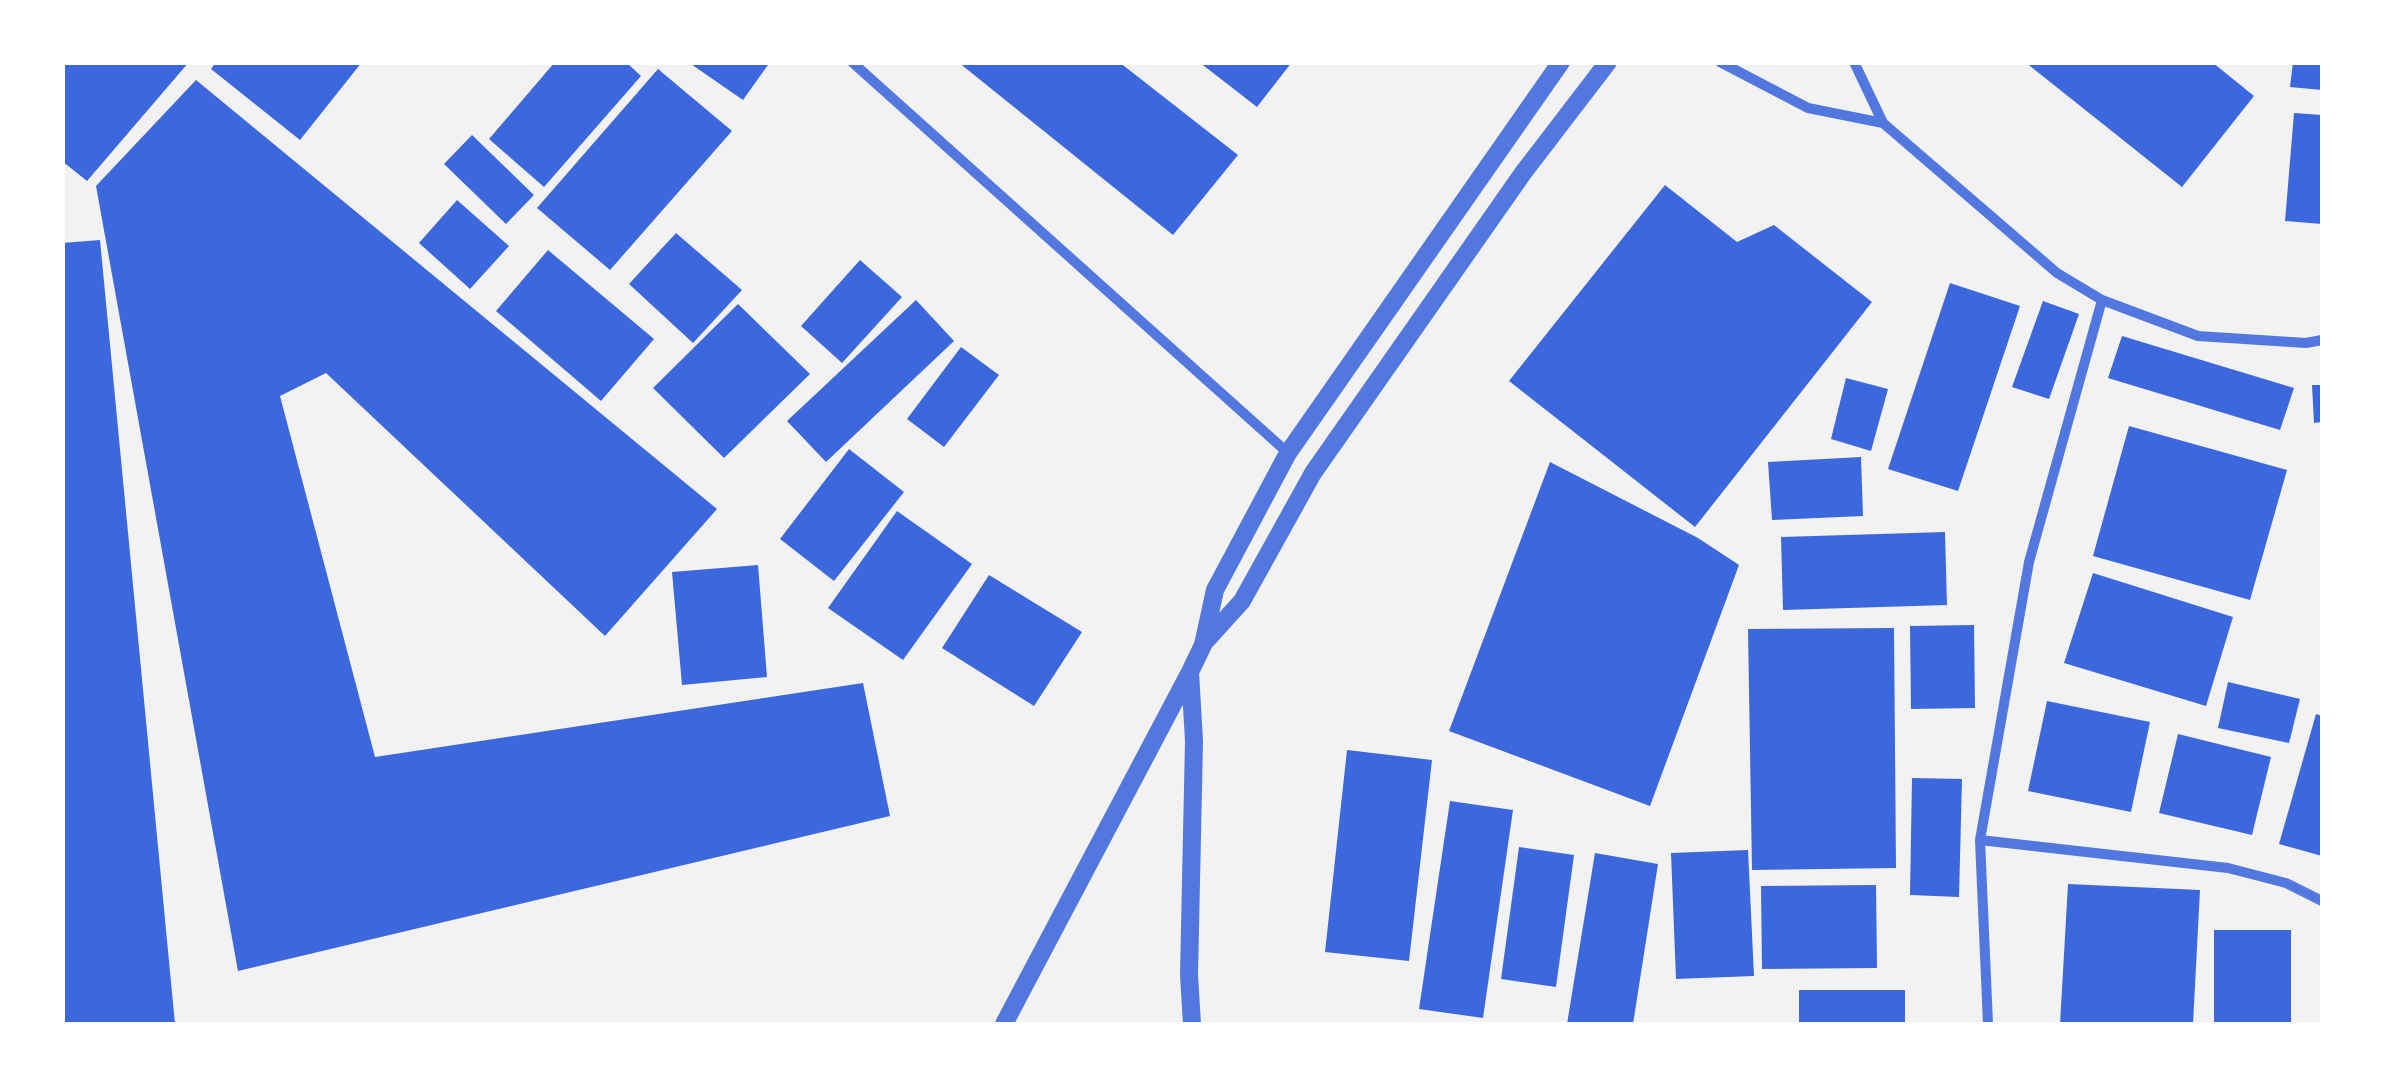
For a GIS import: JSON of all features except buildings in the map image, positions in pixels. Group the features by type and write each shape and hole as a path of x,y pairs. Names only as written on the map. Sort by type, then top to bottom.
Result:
{"street":[{"path":"852,62 1288,453"},
{"path":"1004,1024 1190,672 1202,645 1215,590 1288,453 1561,62"},
{"path":"1202,645 1242,601 1313,473 1608,62"},
{"path":"1720,62 1808,108 1882,123"},
{"path":"1854,62 1882,123 2056,273 2102,300 2198,336 2306,343 2322,340"},
{"path":"1988,1024 1980,840 2030,562 2102,300"},
{"path":"1190,672 1194,741 1189,975 1192,1024"},
{"path":"1980,840 2228,868 2286,882 2322,900"}]}
